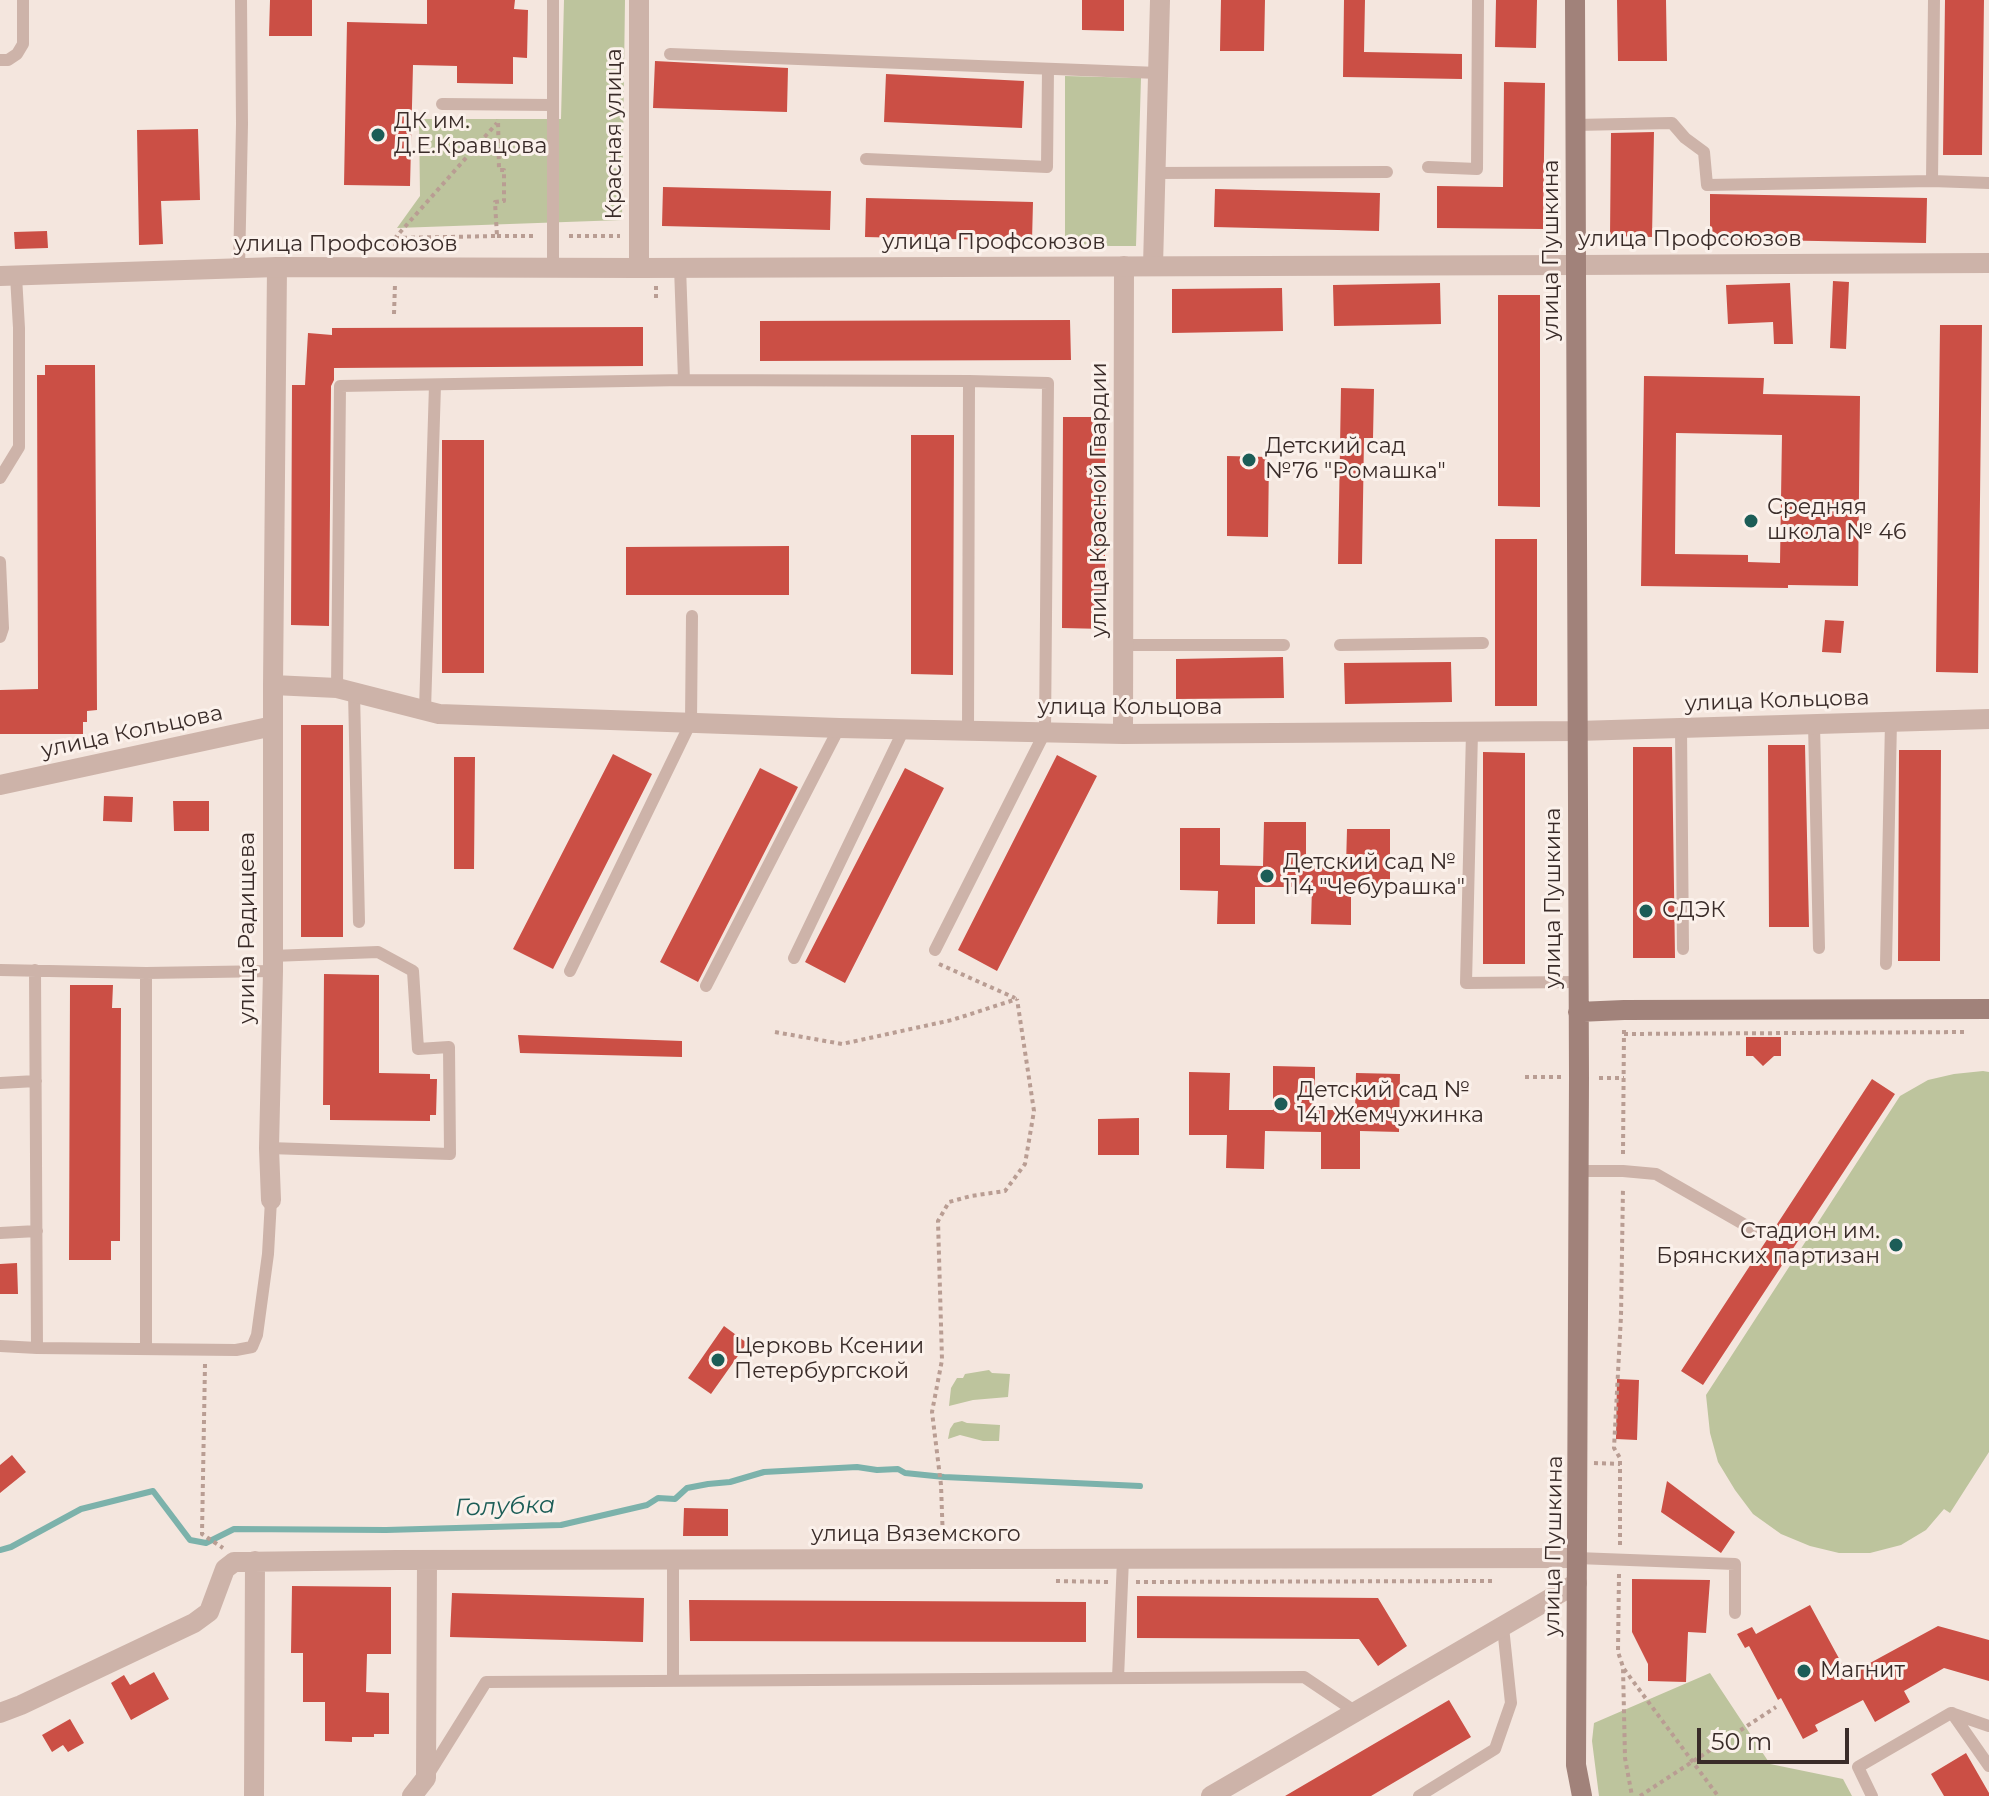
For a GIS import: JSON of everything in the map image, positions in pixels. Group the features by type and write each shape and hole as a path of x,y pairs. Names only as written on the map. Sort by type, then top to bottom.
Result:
{"main road":[{"name":"улица Пушкина","path":"1575,0 1579,1171 1576,1765 1582,1796"},
{"path":"1578,1012 1989,1009"}],"street":[{"name":"Красная улица","path":"639,0 639,236 647,268"},
{"path":"1153,266 1160,0"},
{"name":"улица Профсоюзов","path":"8,276 277,267 1989,263"},
{"name":"улица Красной Гвардии","path":"1123,734 1124,266"},
{"name":"улица Радищева","path":"271,1200 277,267"},
{"name":"улица Кольцова","path":"273,685 345,690 439,714 1123,734 1577,731 1989,719"},
{"name":"улица Кольцова","path":"0,785 273,726"},
{"name":"улица Вяземского","path":"255,1561 1577,1558"},
{"path":"412,1796 426,1778 427,1560"},
{"path":"0,1713 194,1623 209,1612 225,1569 234,1562 255,1561 254,1796"},
{"path":"1211,1796 1577,1583"}],"lane":[{"path":"0,60 8,60 17,54 23,44 23,0"},
{"path":"239,269 241,0"},
{"path":"553,0 553,268"},
{"path":"1428,167 1477,169 1478,0"},
{"path":"1932,181 1934,0"},
{"path":"670,54 1158,73"},
{"path":"866,159 1047,167 1048,69"},
{"path":"442,104 551,105"},
{"path":"1575,125 1672,123 1704,152 1707,185 1932,181 1989,183"},
{"path":"1155,173 1387,172"},
{"path":"680,267 684,380"},
{"path":"0,478 19,447 19,328 8,276"},
{"path":"359,922 345,690 340,386 684,380 1048,383 1045,732 932,954"},
{"path":"968,730 969,381"},
{"path":"425,710 435,385"},
{"path":"0,562 3,628 0,637"},
{"path":"570,971 691,722 692,616"},
{"path":"1340,645 1483,643"},
{"path":"1123,645 1284,645"},
{"path":"1886,964 1891,721"},
{"path":"1814,724 1819,948"},
{"path":"706,986 839,728"},
{"path":"1681,728 1683,949"},
{"path":"794,958 904,729"},
{"path":"1472,732 1466,983 1578,982"},
{"path":"0,970 146,973 378,952 413,971 418,1049 449,1047 450,1154 269,1148"},
{"path":"35,970 37,1348"},
{"path":"146,973 146,1348"},
{"path":"0,1083 36,1081"},
{"path":"1579,1171 1656,1174 1759,1233"},
{"name":"улица Радищева","path":"206,1349 252,1347 257,1335 268,1254 271,1200"},
{"path":"0,1233 37,1231"},
{"path":"0,1346 206,1349"},
{"path":"1577,1558 1735,1564 1735,1613"},
{"path":"673,1559 673,1681"},
{"path":"1118,1678 1123,1559"},
{"path":"1419,1796 1495,1749 1511,1703 1503,1627"},
{"path":"426,1778 486,1682 1304,1677 1356,1712"},
{"path":"1951,1713 1989,1766"},
{"path":"1872,1796 1858,1767 1951,1713 1989,1726"}],"path":[{"path":"497,236 495,202 504,201 504,170 499,170 498,104"},
{"path":"394,314 395,238 498,121"},
{"path":"395,238 639,236"},
{"path":"647,268 656,298"},
{"path":"932,954 1017,999"},
{"path":"775,1032 842,1044 952,1020 1017,999"},
{"path":"944,1559 940,1468 932,1412 942,1360 938,1221 949,1202 1005,1191 1025,1164 1034,1111 1017,999"},
{"path":"1624,1010 1621,1316 1614,1448 1620,1458 1618,1652 1623,1667 1625,1758 1632,1796"},
{"path":"1624,1034 1968,1032"},
{"path":"206,1349 202,1534 216,1544"},
{"path":"1623,1667 1718,1796"},
{"path":"1640,1796 1776,1707"}],"green space":[{"path":"564,0 625,0 622,220 397,228 420,196 419,119 561,119"},
{"path":"1065,76 1141,78 1136,246 1065,246"},
{"name":"Стадион им. Брянских партизан","path":"1989,1072 1989,1452 1950,1513 1944,1509 1926,1530 1901,1545 1870,1553 1839,1553 1810,1546 1781,1534 1753,1514 1735,1490 1718,1462 1710,1433 1706,1395 1900,1096 1928,1080"},
{"path":"989,1370 1010,1374 1008,1397 949,1406 951,1388 957,1378"},
{"path":"954,1423 1000,1425 999,1441 983,1441 960,1435 948,1439"},
{"path":"1710,1673 1770,1764 1843,1779 1852,1796 1599,1796 1592,1741 1594,1723"}],"building":[{"path":"270,0 312,0 312,36 269,36"},
{"name":"ДК им. Д.Е.Кравцова","path":"427,0 515,0 514,9 528,10 527,58 513,57 513,84 457,83 457,66 413,65 410,186 344,185 347,22 427,24"},
{"path":"1082,0 1124,0 1124,31 1082,30"},
{"path":"1221,0 1265,0 1264,51 1220,51"},
{"path":"1344,0 1365,0 1364,52 1462,54 1462,79 1343,77"},
{"path":"1496,0 1537,0 1536,48 1495,47"},
{"path":"1617,0 1666,0 1667,61 1618,61"},
{"path":"1945,0 1984,0 1982,155 1943,155"},
{"path":"655,61 788,68 787,112 653,108"},
{"path":"886,74 1024,81 1022,128 884,122"},
{"path":"1504,82 1545,83 1543,229 1437,228 1437,186 1503,187"},
{"path":"198,129 200,200 161,201 163,244 139,245 137,130"},
{"path":"1654,132 1652,237 1610,236 1611,133"},
{"path":"663,187 831,191 830,230 662,226"},
{"path":"1215,189 1380,193 1379,231 1214,227"},
{"path":"1710,194 1927,198 1926,243 1710,239"},
{"path":"866,198 1033,202 1032,241 865,237"},
{"path":"47,231 48,248 15,249 14,232"},
{"path":"1833,281 1849,282 1846,349 1830,348"},
{"path":"1440,283 1441,324 1334,326 1333,285"},
{"path":"1790,283 1793,344 1774,344 1773,322 1728,324 1726,285"},
{"path":"1282,288 1283,331 1172,333 1172,289"},
{"path":"1498,295 1540,295 1540,507 1498,506"},
{"path":"1070,320 1071,360 760,361 760,321"},
{"path":"1940,325 1982,325 1978,673 1936,672"},
{"path":"643,327 643,366 334,368 331,386 329,626 291,625 292,385 305,385 308,333 332,335 332,328"},
{"path":"45,365 95,365 97,710 87,711 83,734 0,734 0,690 38,689 37,375 45,375"},
{"path":"1644,376 1764,378 1763,394 1860,396 1858,586 1641,586","holes":["1676,433 1782,435 1780,563 1748,562 1748,555 1675,554"]},
{"path":"1341,388 1374,389 1373,438 1364,438 1362,564 1338,564"},
{"path":"1063,417 1105,417 1105,629 1062,628"},
{"path":"911,435 954,435 953,675 911,674"},
{"path":"442,440 484,440 484,673 442,673"},
{"path":"1227,456 1269,457 1268,537 1227,536"},
{"path":"1495,539 1537,539 1537,706 1495,706"},
{"path":"789,546 789,595 626,595 626,547"},
{"path":"1825,620 1844,621 1841,653 1822,652"},
{"path":"1283,657 1284,698 1176,699 1176,659"},
{"path":"1451,662 1452,702 1345,704 1344,663"},
{"path":"301,725 343,725 343,937 301,937"},
{"path":"1768,745 1805,745 1809,927 1769,927"},
{"path":"1633,747 1672,747 1675,958 1633,958"},
{"path":"1899,750 1941,750 1940,961 1898,961"},
{"path":"1483,752 1525,753 1525,964 1483,964"},
{"path":"613,754 652,774 553,969 513,949"},
{"path":"1057,755 1097,776 997,971 958,950"},
{"path":"454,757 475,757 474,869 454,869"},
{"path":"760,768 798,787 698,982 660,962"},
{"path":"905,768 944,788 845,983 805,962"},
{"path":"104,796 133,797 132,822 103,821"},
{"path":"173,801 209,801 209,831 174,831"},
{"path":"1264,822 1306,822 1306,865 1346,866 1347,829 1390,829 1390,888 1351,887 1351,925 1311,924 1312,887 1255,887 1255,924 1217,924 1218,891 1180,890 1180,828 1220,828 1220,865 1263,866"},
{"path":"324,974 379,975 379,1073 430,1074 430,1079 437,1079 436,1115 430,1115 430,1121 330,1120 330,1105 323,1105"},
{"path":"70,985 113,985 112,1008 121,1008 120,1241 111,1241 111,1260 69,1260"},
{"path":"518,1035 682,1041 682,1057 520,1053"},
{"path":"1746,1037 1781,1037 1781,1056 1774,1056 1763,1066 1753,1056 1746,1056"},
{"path":"1273,1066 1315,1067 1315,1110 1355,1110 1356,1073 1400,1074 1399,1132 1360,1131 1360,1169 1321,1169 1321,1132 1265,1131 1264,1169 1226,1168 1227,1135 1189,1135 1189,1072 1230,1073 1229,1110 1273,1110"},
{"path":"1872,1079 1895,1094 1703,1385 1681,1371"},
{"path":"1139,1118 1139,1155 1098,1155 1098,1119"},
{"path":"17,1263 18,1294 0,1294 0,1264"},
{"name":"Церковь Ксении Петербургской","path":"724,1326 747,1343 711,1394 688,1378"},
{"path":"1617,1379 1639,1380 1637,1440 1616,1439"},
{"path":"12,1455 26,1472 0,1493 0,1465"},
{"path":"1667,1481 1735,1532 1721,1553 1661,1512"},
{"path":"684,1508 728,1509 728,1536 683,1536"},
{"path":"1632,1579 1710,1580 1706,1633 1688,1632 1686,1682 1648,1681 1648,1664 1632,1632"},
{"path":"292,1586 391,1587 391,1654 367,1654 366,1692 389,1693 389,1734 352,1737 352,1742 325,1741 325,1702 303,1702 303,1653 291,1653"},
{"path":"452,1593 644,1598 643,1642 450,1637"},
{"path":"1137,1596 1378,1598 1407,1646 1378,1666 1359,1639 1137,1638"},
{"path":"689,1600 1086,1602 1086,1642 690,1641"},
{"path":"1810,1605 1848,1675 1938,1626 1989,1640 1989,1681 1944,1668 1904,1691 1910,1702 1875,1722 1863,1700 1815,1725 1818,1731 1803,1739 1749,1646 1745,1648 1737,1634 1752,1627 1756,1634"},
{"path":"154,1672 169,1699 131,1720 111,1683 124,1675 130,1685"},
{"path":"1449,1700 1471,1737 1371,1796 1285,1796"},
{"path":"70,1719 84,1743 68,1752 63,1745 52,1752 42,1735"},
{"path":"1966,1753 1989,1796 1944,1796 1931,1774"}],"waterway":[{"name":"Голубка","path":"0,1550 81,1509 153,1491 190,1540 206,1543 234,1529 386,1530 561,1525 647,1505 658,1498 675,1499 687,1488 730,1482 764,1472 857,1467 898,1469 905,1473 944,1477 1140,1486"}],"place":[{"name":"ДК им. Д.Е.Кравцова","path":"378,135"},
{"name":"Детский сад №76 \"Ромашка\"","path":"1249,460"},
{"name":"Средняя школа № 46","path":"1751,521"},
{"name":"Детский сад № 114 \"Чебурашка\"","path":"1267,876"},
{"name":"СДЭК","path":"1646,911"},
{"name":"Детский сад № 141 Жемчужинка","path":"1281,1104"},
{"name":"Стадион им. Брянских партизан","path":"1896,1245"},
{"name":"Церковь Ксении Петербургской","path":"718,1360"},
{"name":"Магнит","path":"1804,1671"}]}
